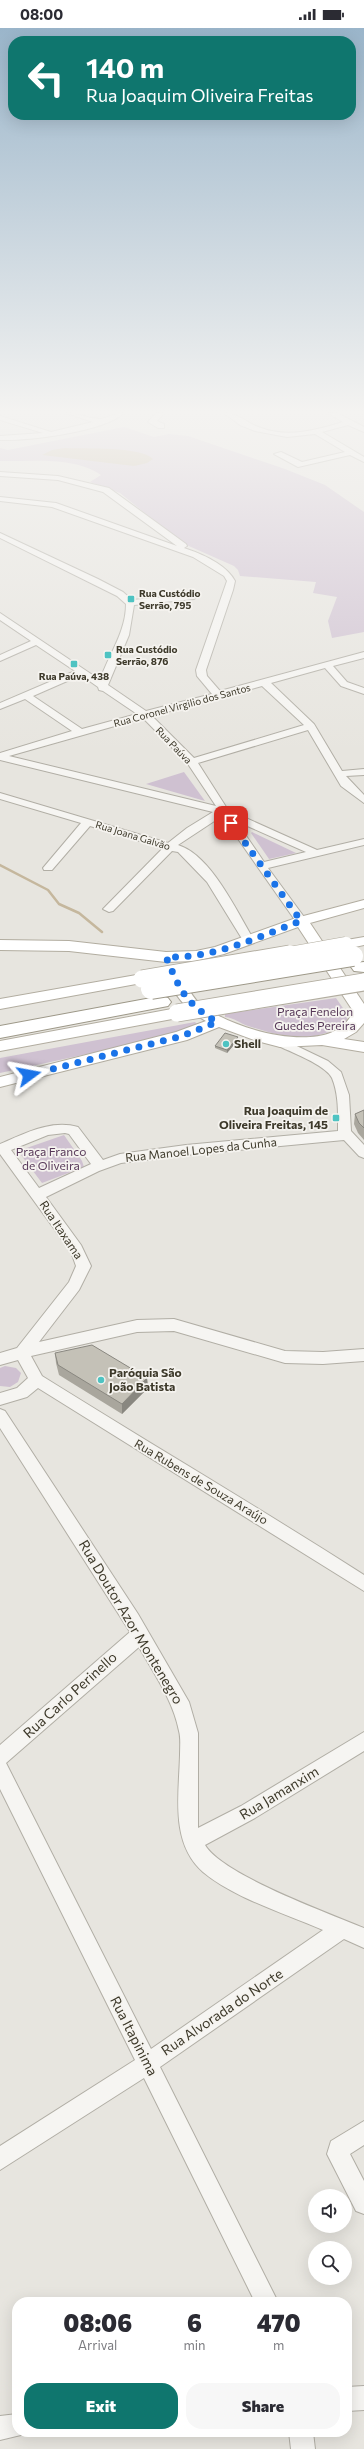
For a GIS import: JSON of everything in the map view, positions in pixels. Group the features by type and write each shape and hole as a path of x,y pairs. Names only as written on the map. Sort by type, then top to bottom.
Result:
{"highway":[{"path":"0,1018 152,990 358,962"},
{"path":"0,1032 152,990"}],"main road":[{"path":"219,951 301,921 364,904"},
{"path":"315,940 313,928 331,913"},
{"path":"301,921 363,1014 356,1025 344,1033 318,1041"},
{"path":"0,945 69,946 166,957 196,956 283,937 315,940"},
{"path":"358,962 364,941"},
{"path":"166,957 176,981 190,1002 197,1010 217,1022 280,1042 318,1041 364,1047"},
{"path":"0,990 86,987 152,990 358,962"},
{"path":"0,1046 177,1013 358,962"},
{"path":"0,1004 86,987"},
{"path":"0,1082 182,1036 217,1022"}],"street":[{"path":"113,526 196,555"},
{"path":"156,526 196,555 220,568 231,581 201,670 202,676 218,695"},
{"path":"0,535 95,581 120,594 130,602 194,596"},
{"path":"102,688 106,673 130,619 130,602"},
{"name":"Rua Paúva","path":"0,616 38,641 102,688 145,715 192,762 223,811 301,921"},
{"path":"0,658 38,641"},
{"name":"Rua Coronel Virgilio dos Santos","path":"0,756 26,746 364,655"},
{"path":"327,665 340,681 347,686 364,690"},
{"path":"0,706 81,672"},
{"path":"340,681 364,682"},
{"path":"264,682 311,726 344,784 363,798"},
{"path":"25,695 80,732"},
{"path":"192,762 311,726"},
{"path":"0,756 223,811 318,854"},
{"path":"338,774 364,772"},
{"name":"Rua Joana Galvão","path":"0,796 182,850 202,868 248,940"},
{"path":"109,909 172,846 211,816 223,811"},
{"path":"48,868 88,822"},
{"path":"262,866 364,842"},
{"path":"280,1042 324,1064 337,1075 341,1082 343,1123 347,1135 364,1153"},
{"path":"1,1148 56,1129 67,1128 73,1130 100,1166"},
{"name":"Rua Manoel Lopes da Cunha","path":"37,1195 100,1166 120,1159 180,1150 347,1135"},
{"name":"Rua Itaxama","path":"1,1148 76,1249 82,1259 84,1268 67,1294 22,1353"},
{"path":"0,1359 112,1331 162,1324 174,1325 285,1357 323,1358 364,1354"},
{"path":"0,1399 22,1392 37,1380 22,1353"},
{"name":"Rua Rubens de Souza Araújo","path":"37,1380 155,1455 254,1513 364,1584"},
{"name":"Rua Doutor Azor Montenegro","path":"0,1415 140,1634 183,1708 188,1727 190,1764 188,1825 192,1842 211,1866 244,1886 364,1938"},
{"name":"Rua Carlo Perinello","path":"0,1757 140,1634"},
{"name":"Rua Jamanxim","path":"192,1842 248,1812 364,1741"},
{"name":"Rua Itapinima","path":"0,1770 265,2297"},
{"name":"Rua Alvorada do Norte","path":"0,2159 148,2063 342,1929"},
{"path":"364,2132 339,2149 338,2154 364,2203"},
{"path":"352,2399 364,2398"},
{"path":"0,2428 12,2427"},
{"path":"302,2437 303,2449"}],"green space":[{"path":"161,526 364,526 364,632 332,638 328,621 337,597 313,593 316,582 240,576 238,570 234,566 182,543"},
{"path":"184,772 205,801 146,784"},
{"path":"252,832 296,853 269,859 251,833"},
{"name":"Praça Fenelon Guedes Pereira","path":"336,998 347,1014 347,1024 321,1035 298,1037 276,1034 248,1026 232,1018 225,1017 225,1014"},
{"path":"195,1022 199,1026 142,1042 0,1073 0,1058"},
{"name":"Praça Franco de Oliveira","path":"64,1135 82,1161 84,1167 42,1183 18,1151"},
{"path":"5,1366 16,1368 21,1373 18,1382 10,1387 0,1386 0,1368"}],"building":[{"name":"Shell","path":"225,1033 238,1037 227,1050 215,1046"},
{"path":"364,1110 364,1128 359,1123 355,1114"},
{"name":"Paróquia São João Batista","path":"92,1345 147,1378 122,1404 58,1365 55,1353"}],"waterway":[{"path":"0,865 48,890 59,904 79,913 102,932"}],"place":[{"name":"Rua Custódio Serrão, 795","path":"131,599"},
{"name":"Rua Custódio Serrão, 876","path":"108,655"},
{"name":"Rua Paúva, 438","path":"74,664"},
{"name":"Shell","path":"226,1044"},
{"name":"Rua Joaquim de Oliveira Freitas, 145","path":"336,1118"},
{"name":"Paróquia São João Batista","path":"101,1380"}],"route":[{"path":"29,1075 74,1065 182,1036 217,1022 197,1010 190,1002 176,981 166,957 183,958 211,954 301,921 231,823"}]}
